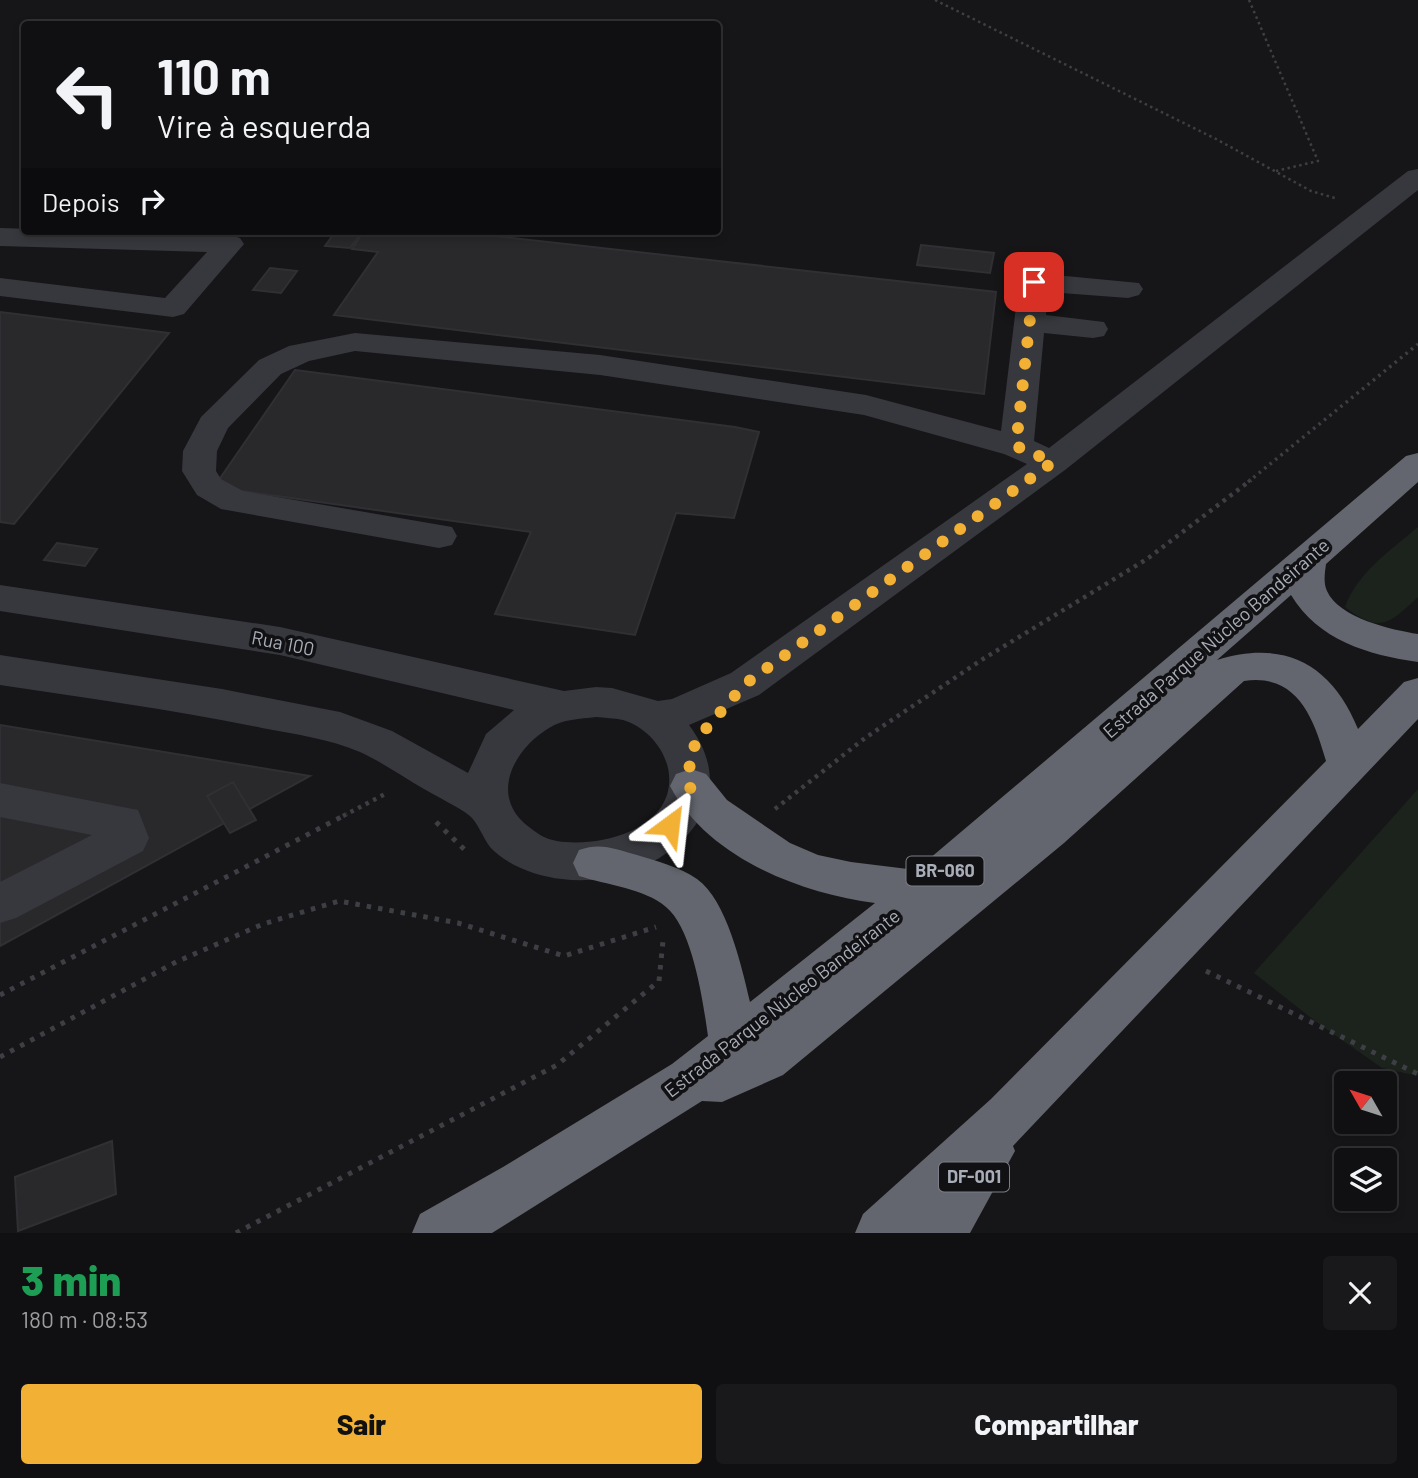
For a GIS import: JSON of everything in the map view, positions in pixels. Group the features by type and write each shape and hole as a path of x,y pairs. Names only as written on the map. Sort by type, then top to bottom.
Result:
{"highway":[{"name":"Estrada Parque Núcleo Bandeirante","path":"439,1233 522,1186 690,1081 924,890 1418,464"},
{"path":"1308,559 1308,591 1318,605 1334,619 1391,645 1418,649"},
{"path":"690,1081 722,1078 765,1059 1048,830 1231,670 1251,664 1268,665 1285,670 1314,687 1325,701 1335,723 1349,767"},
{"path":"882,1233 1009,1116 1418,693"},
{"path":"690,773 712,812 774,856 812,872 851,881 924,890"},
{"path":"595,863 663,884 685,894 703,925 717,963 729,1004 734,1045"},
{"name":"DF-001","path":"934,1233 955,1209 1009,1116"}],"street":[{"path":"654,717 678,713 745,684 1053,462 1418,177"},
{"path":"0,237 230,244 173,308 0,287"},
{"path":"1016,446 1034,282 1128,289"},
{"path":"1030,321 1093,329"},
{"path":"439,536 234,501 208,487 199,471 200,451 213,424 244,390 270,367 300,353 355,342 600,365 853,403 962,430 1016,446 1053,462"},
{"name":"Rua 100","path":"0,598 280,641 563,706"},
{"path":"0,670 222,704 340,728 377,742 487,805"},
{"path":"690,773 675,735 654,717 626,705 606,703 563,706 527,722 511,733 494,755 486,779 487,805 501,830 526,849 558,861 595,863 630,854 660,837 681,814 698,738 745,684"},
{"path":"0,800 122,822 127,838 2,902"}],"path":[{"path":"935,0 1216,139 1311,191 1376,210"},
{"path":"1249,0 1318,161 1275,171"},
{"path":"0,995 389,793"},
{"path":"429,816 468,852"},
{"path":"653,918 664,925"},
{"path":"236,1233 557,1065 659,981 663,936"},
{"path":"1168,953 1418,1074"}],"shaded area":[{"path":"1418,527 1418,597 1399,614 1384,622 1367,621 1345,607 1366,573"},
{"path":"1418,789 1418,1076 1382,1068 1315,1021 1254,973"}],"building":[{"path":"333,235 360,235 350,248 325,246"},
{"path":"361,235 485,235 996,292 984,394 334,315 378,252 352,249"},
{"path":"921,245 994,253 990,273 917,265"},
{"path":"270,268 297,271 281,293 253,290"},
{"path":"0,312 169,333 14,524 0,522"},
{"path":"295,370 759,432 734,518 676,513 635,635 495,614 531,532 214,487"},
{"path":"57,543 97,549 85,566 44,560"},
{"path":"0,725 310,776 0,946"},
{"path":"233,782 256,820 230,833 207,796"},
{"path":"112,1141 116,1194 18,1231 15,1177"}],"route":[{"path":"670,825 681,814 691,786 689,759 698,738 745,684 1053,462 1016,446 1034,282"}]}
